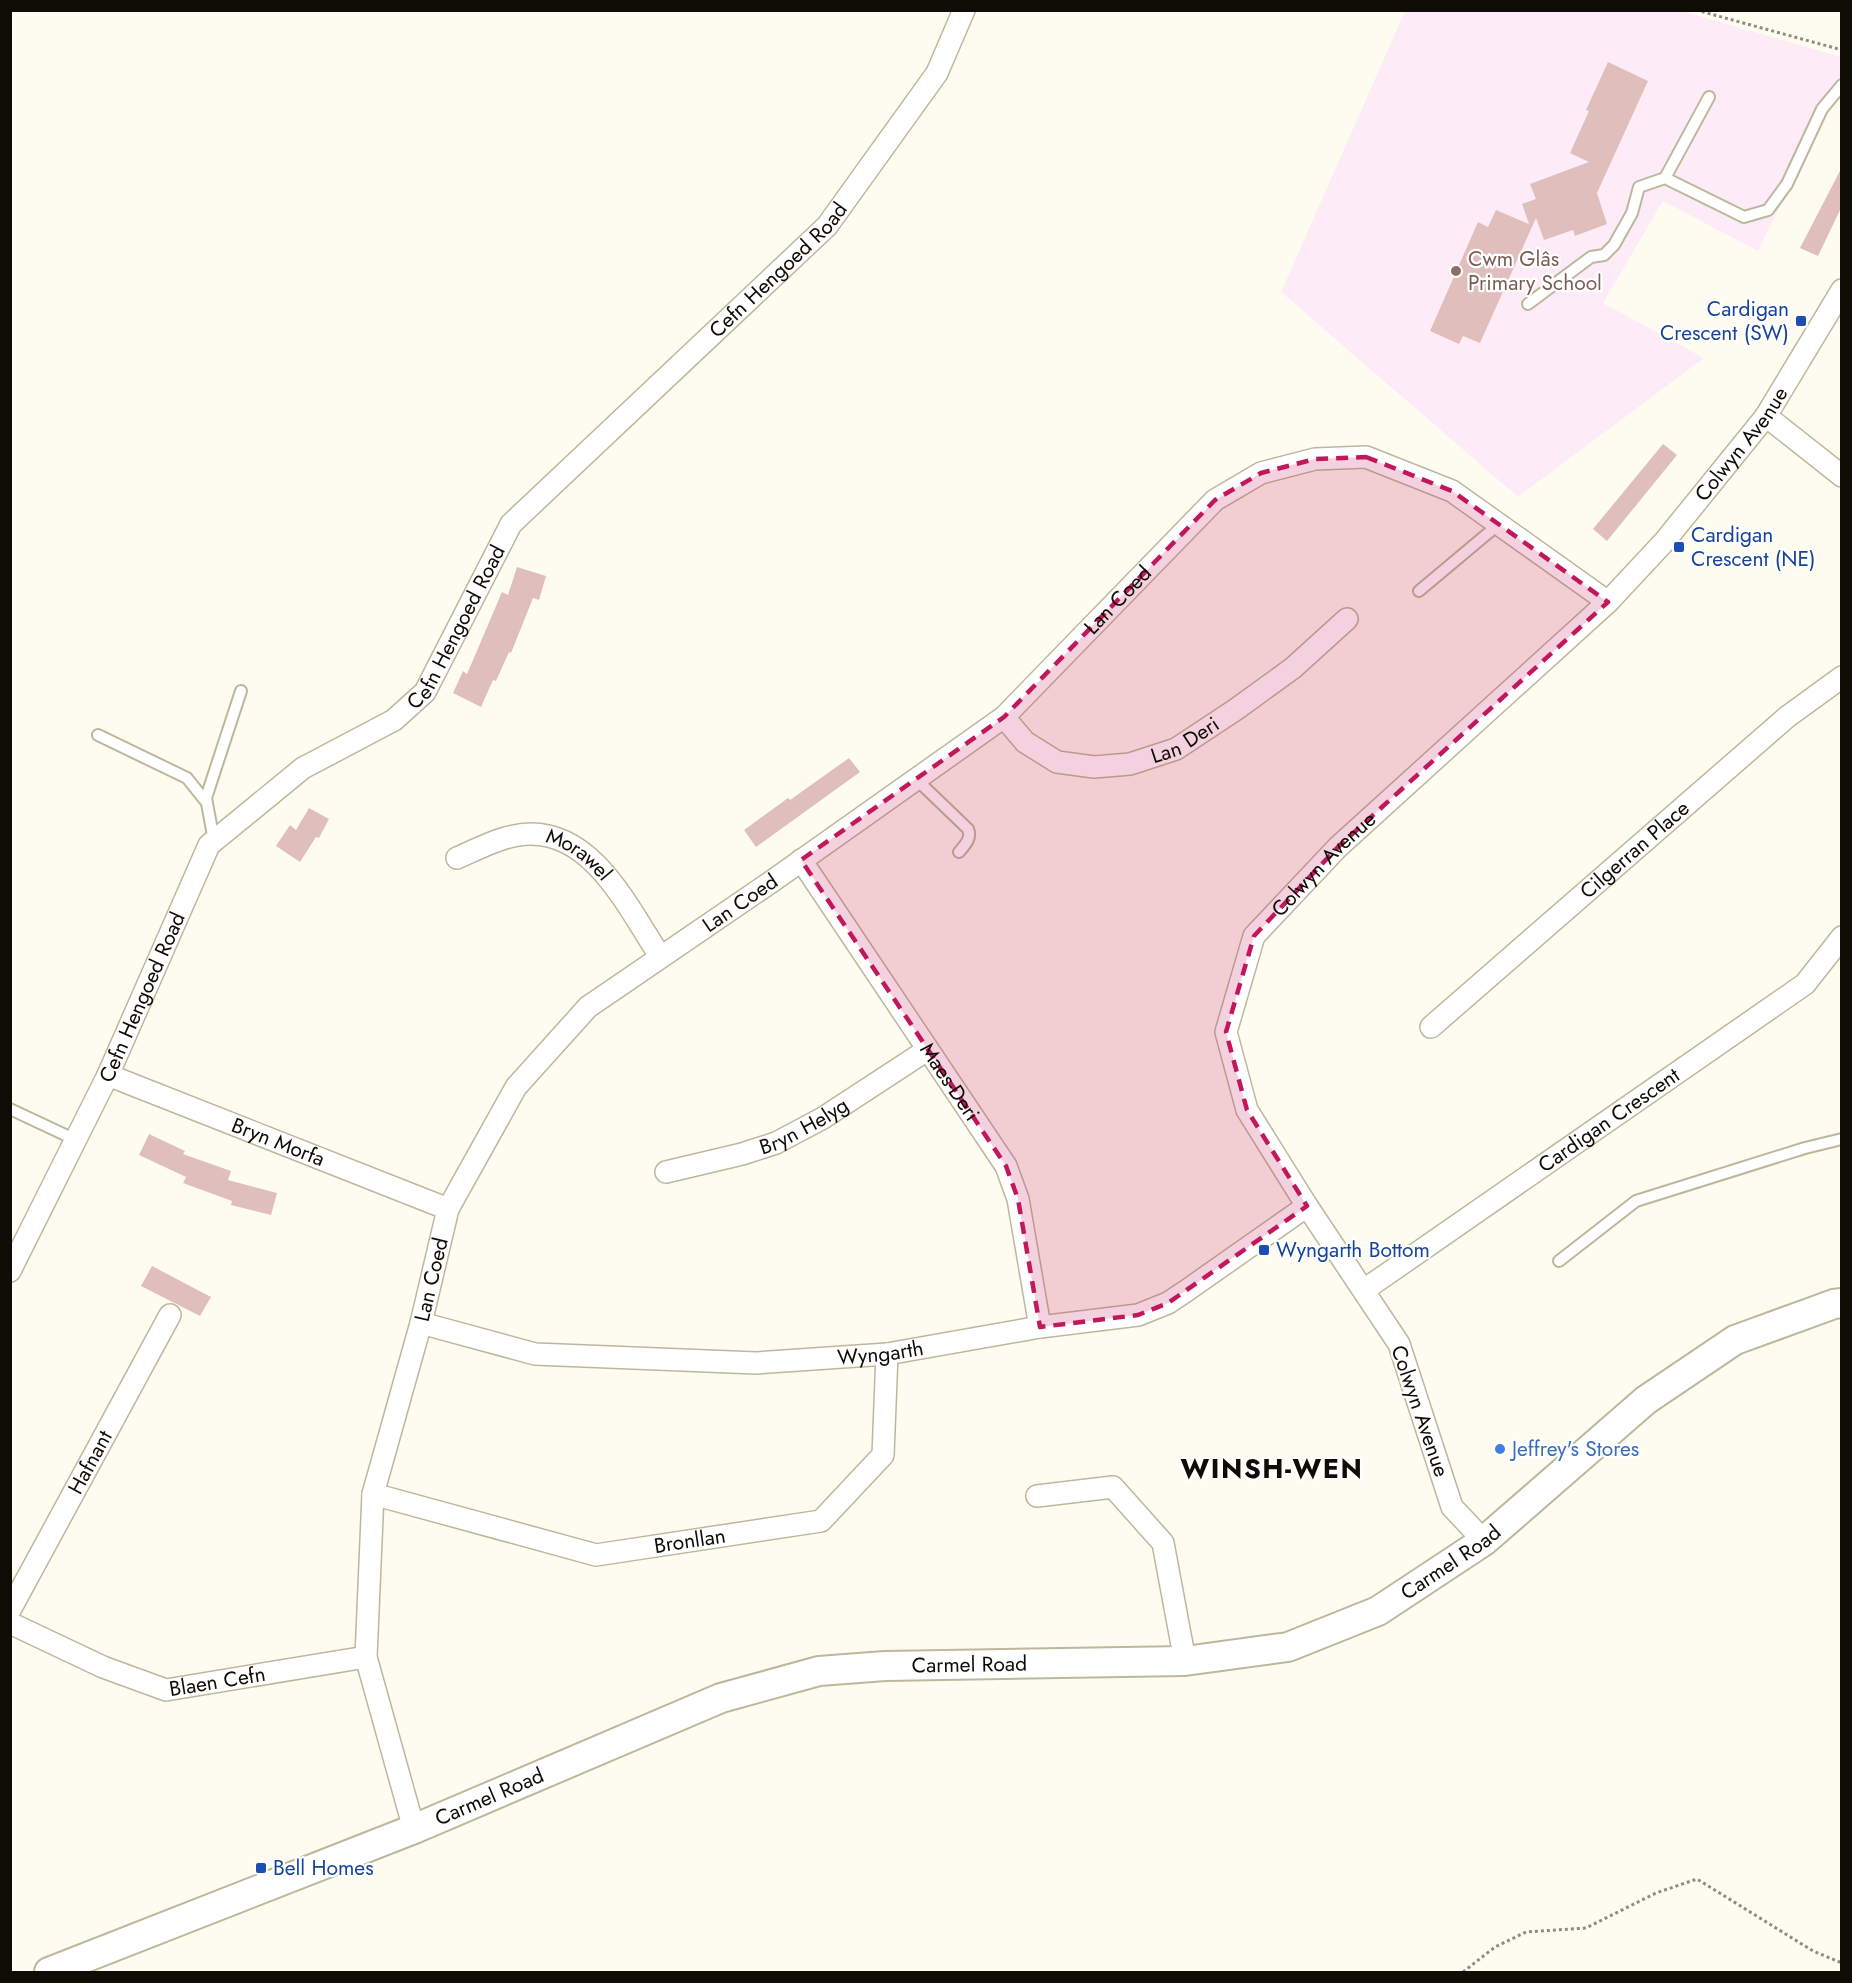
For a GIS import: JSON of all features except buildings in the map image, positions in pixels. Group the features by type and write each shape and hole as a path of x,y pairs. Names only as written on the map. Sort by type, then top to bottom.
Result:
{"street":[{"name":"Cefn Hengoed Road","path":"10,1271 108,1075 209,845 303,768 394,720 425,692 511,524 826,226 937,73 964,10"},
{"name":"Colwyn Avenue","path":"1484,1541 1452,1507 1399,1344 1307,1206 1247,1110 1226,1032 1254,936 1338,847 1608,602 1664,542 1766,416 1842,290"},
{"path":"1766,416 1842,476"},
{"name":"Lan Coed","path":"414,1829 366,1657 373,1494 421,1323 448,1209 516,1087 588,1007 1004,717 1215,500 1261,473 1315,459 1366,456 1452,491 1608,602"},
{"name":"Lan Deri","path":"1004,717 1025,742 1057,762 1094,767 1130,764 1176,748 1235,710 1293,668 1347,619"},
{"name":"Cilgerran Place","path":"1431,1027 1778,725 1842,676"},
{"name":"Morawel","path":"456,858 502,839 531,834 559,838 580,849 604,871 660,956"},
{"name":"Maes-Deri","path":"801,860 1006,1166 1018,1199 1040,1327"},
{"name":"Cardigan Crescent","path":"1364,1290 1805,984 1842,937"},
{"name":"Bryn Helyg","path":"666,1172 742,1154 776,1143 822,1118 927,1050"},
{"name":"Bryn Morfa","path":"108,1075 448,1209"},
{"name":"Wyngarth","path":"421,1323 535,1354 756,1363 887,1354 1040,1327 1138,1315 1168,1303 1307,1206"},
{"name":"Carmel Road","path":"49,1972 414,1829 721,1698 819,1671 885,1666 1185,1661 1288,1647 1378,1611 1484,1541 1646,1400 1735,1340 1842,1303"},
{"name":"Hafnant","path":"10,1610 170,1315"},
{"name":"Bronllan","path":"373,1494 596,1555 821,1521 883,1455 887,1354"},
{"path":"1037,1496 1113,1487 1162,1543 1185,1661"},
{"name":"Blaen Cefn","path":"10,1623 103,1666 166,1690 366,1657"}],"lane":[{"path":"1665,178 1744,217 1768,210 1787,184 1822,110 1842,85"},
{"path":"1528,304 1591,257 1604,255 1614,245 1632,213 1639,187 1665,178 1709,96"},
{"path":"1419,591 1499,524"},
{"path":"214,841 206,798 241,691"},
{"path":"98,735 187,778 207,803"},
{"path":"916,779 968,829 970,833 968,841 959,852"},
{"path":"10,1109 76,1140"},
{"path":"1559,1261 1636,1201 1805,1148 1842,1139"}],"path":[{"path":"1696,10 1842,50"},
{"path":"1462,1972 1495,1947 1526,1932 1586,1928 1656,1893 1697,1879 1813,1951 1842,1963"}],"highlighted area":[{"path":"1366,457 1452,491 1608,602 1338,847 1254,936 1226,1032 1247,1110 1307,1206 1168,1303 1138,1315 1040,1327 1018,1199 1006,1166 801,860 1004,717 1215,500 1261,473 1315,459"}],"shaded area":[{"name":"Cwm Glâs Primary School","path":"1405,11 1682,11 1841,57 1841,83 1758,251 1663,201 1603,303 1704,358 1518,497 1281,292"}],"place":[{"name":"Cwm Glâs Primary School","path":"1456,271"},
{"name":"Cardigan Crescent (SW)","path":"1801,321"},
{"name":"Cardigan Crescent (NE)","path":"1679,547"},
{"name":"Wyngarth Bottom","path":"1264,1250"},
{"name":"Jeffrey's Stores","path":"1500,1449"},
{"name":"Bell Homes","path":"261,1868"}],"district":[{"name":"WINSH-WEN","path":"1272,1468"}]}
